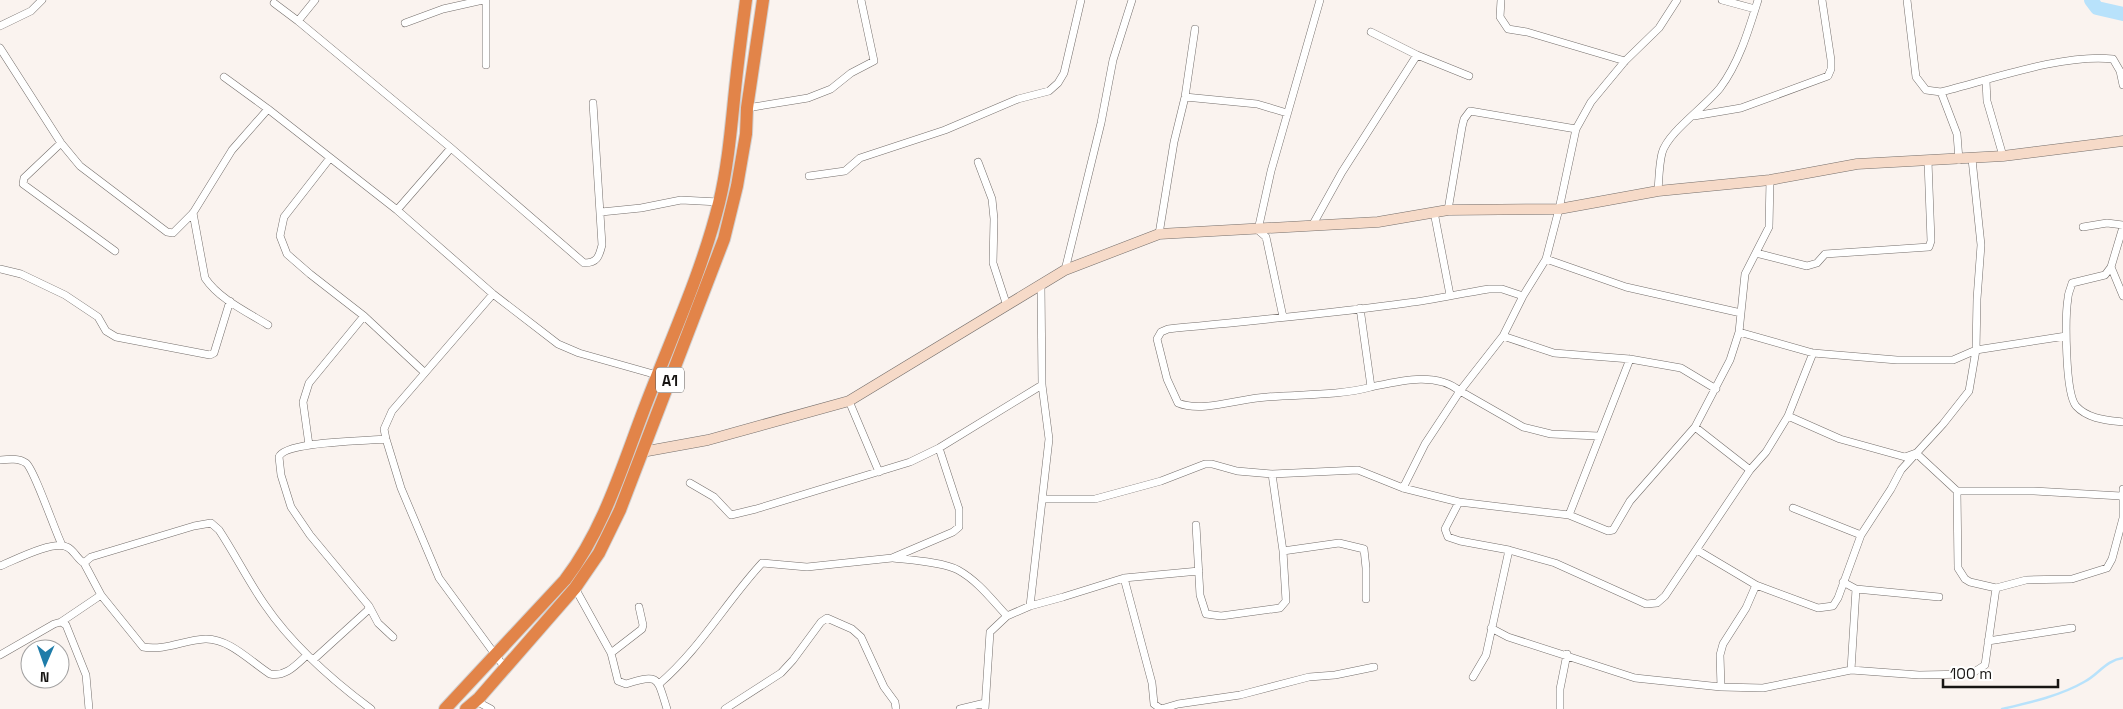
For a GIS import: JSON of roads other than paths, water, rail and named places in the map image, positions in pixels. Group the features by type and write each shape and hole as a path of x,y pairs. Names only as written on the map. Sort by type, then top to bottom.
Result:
{"highway":[{"name":"A1","path":"445,709 566,580 584,553 610,499 657,375 696,281 719,202 730,141 746,0"},
{"name":"A1","path":"466,709 479,698 575,588 599,553 610,532 724,238 738,186 763,0"}],"street":[{"path":"0,26 31,11 42,0"},
{"path":"298,21 315,0"},
{"path":"405,23 416,17 443,9 484,0 486,65"},
{"path":"747,108 808,98 830,89 851,73 874,61 861,0"},
{"path":"809,176 845,171 860,158 946,130 1018,100 1049,91 1058,83 1064,73 1081,0"},
{"path":"1065,270 1101,123 1113,60 1132,0"},
{"path":"1258,230 1271,171 1320,0"},
{"path":"1500,0 1500,17 1508,29 1527,32 1625,61"},
{"path":"1403,488 1425,444 1460,391 1504,336 1523,296 1546,259 1576,129 1591,102 1625,61 1659,28 1677,0"},
{"path":"1722,0 1755,9"},
{"path":"1658,191 1662,152 1673,134 1694,116 1721,87 1738,56 1758,0"},
{"path":"1694,116 1741,108 1828,76 1831,69 1831,60 1822,0"},
{"path":"1907,0 1916,77 1926,90 1941,92 2053,63 2104,58 2113,59 2120,71 2123,85"},
{"path":"274,3 451,148 584,263 592,263 599,258 602,245 602,212 593,103"},
{"path":"1159,234 1172,152 1185,97 1194,29"},
{"path":"1371,32 1417,55 1469,76"},
{"path":"0,48 61,143 80,166 167,232 173,233 193,213 232,150 268,109"},
{"path":"1312,226 1342,172 1417,55"},
{"path":"224,77 397,210 493,294 558,344 579,353 657,375"},
{"path":"1986,81 1987,101 2002,156"},
{"path":"1941,92 1957,134 1960,160"},
{"path":"1185,97 1257,104 1287,113"},
{"path":"1448,210 1462,127 1464,119 1470,111 1576,129"},
{"path":"642,452 708,440 849,401 1065,270 1159,234 1378,222 1448,210 1559,209 1658,191 1770,180 1857,164 1972,159 2123,140"},
{"path":"61,143 24,178 23,184 115,251"},
{"path":"397,210 451,148"},
{"path":"330,158 284,216 280,236 287,254 364,316 424,372"},
{"path":"1697,550 1756,585 1818,608 1833,606 1861,535 1892,489 1901,470 1943,424 1969,391 1976,350 1981,245 1972,159"},
{"path":"1756,252 1807,266 1817,263 1825,254 1928,247 1930,241 1928,161"},
{"path":"978,162 992,199 994,219 993,264 1007,306"},
{"path":"1043,499 1095,499 1161,481 1205,464 1237,471 1272,474 1358,470 1403,488 1459,502 1569,515 1608,531 1613,530 1630,501 1695,427 1730,360 1739,332 1745,274 1769,227 1770,180"},
{"path":"602,212 640,208 681,200 719,202"},
{"path":"1434,212 1450,295"},
{"path":"193,213 205,278 230,301 268,325"},
{"path":"2083,228 2107,223 2123,226 2111,267 2105,275 2072,283 2068,295 2066,336 2070,387 2075,405 2092,417 2123,422"},
{"path":"1258,230 1266,237 1283,317"},
{"path":"1546,259 1626,287 1740,313"},
{"path":"2111,267 2123,296"},
{"path":"0,268 21,274 65,295 98,317 106,331 116,337 210,355 214,353 230,301"},
{"path":"1030,606 1049,439 1042,385 1041,285"},
{"path":"1523,296 1502,289 1450,295 1409,303 1168,329 1161,332 1157,339 1169,385 1178,403 1207,406 1264,397 1351,392 1407,379 1433,380 1452,385 1523,427 1551,434 1599,436"},
{"path":"493,294 392,411 384,430 401,488 439,578 504,668"},
{"path":"1360,308 1371,387"},
{"path":"309,445 304,402 309,383 364,316"},
{"path":"1739,332 1813,354 1897,360 1953,360 1976,350 2066,336"},
{"path":"1504,336 1554,353 1630,359 1681,368 1716,389"},
{"path":"1459,502 1445,529 1448,537 1509,550 1555,563 1646,604 1657,603 1665,596 1750,470 1766,452 1788,416 1813,354"},
{"path":"1569,515 1630,359"},
{"path":"690,483 714,497 731,515 736,515 910,462 940,448 1042,385"},
{"path":"849,401 879,472"},
{"path":"1788,416 1840,439 1905,458 1916,453"},
{"path":"1695,427 1750,470"},
{"path":"386,439 309,445 284,451 279,457 281,475 291,507 310,535 369,606 378,623 394,636"},
{"path":"892,558 953,532 959,527 959,509 940,448"},
{"path":"1916,453 1957,491 2122,492 2123,518 2112,560 2107,568 2072,579 2026,580 1996,588 1970,582 1965,579 1958,568 1957,491"},
{"path":"0,460 14,458 26,463 34,472 50,518 62,544"},
{"path":"1196,525 1200,595 1206,614 1221,616 1280,608 1286,601 1283,551 1272,474"},
{"path":"1793,508 1861,535"},
{"path":"84,563 91,557 194,526 211,523 226,541 265,605 307,655 371,709"},
{"path":"1283,551 1339,543 1364,549 1366,599"},
{"path":"0,566 48,547 62,544 70,548 84,563 101,595 143,647 155,649 205,639 216,640 227,644 274,675 292,670 307,655"},
{"path":"1474,677 1486,655 1509,550"},
{"path":"659,684 674,671 705,636 762,563 807,567 892,558 922,561 958,570 983,589 1006,616"},
{"path":"960,709 985,706 990,632 1006,616 1030,606 1063,598 1124,578 1199,571"},
{"path":"1124,578 1152,683 1154,704 1161,709 1178,704 1240,695 1309,677 1335,675 1374,668"},
{"path":"1843,582 1856,589 1939,597"},
{"path":"1720,687 1722,644 1746,608 1756,585"},
{"path":"575,588 611,653 618,680 623,684 646,677 655,679 659,684 667,709"},
{"path":"1491,628 1508,637 1567,654 1607,670 1635,678 1720,687 1763,688 1851,670 1919,675 1971,674 1985,665 1996,588"},
{"path":"1851,670 1856,589"},
{"path":"0,655 54,624 61,622 101,595"},
{"path":"313,660 368,610 369,606"},
{"path":"611,653 642,629 643,625 639,607"},
{"path":"725,709 781,673 826,618 852,629 861,637 884,687 895,702 896,709"},
{"path":"61,622 66,625 70,632 86,675 89,709"},
{"path":"1988,641 2072,628"},
{"path":"1560,709 1560,689 1567,654"},
{"path":"479,698 476,701 492,709"}],"waterway":[{"path":"2091,0 2097,8 2123,14"},
{"path":"2002,709 2044,698 2075,687 2107,665 2123,658"}]}
